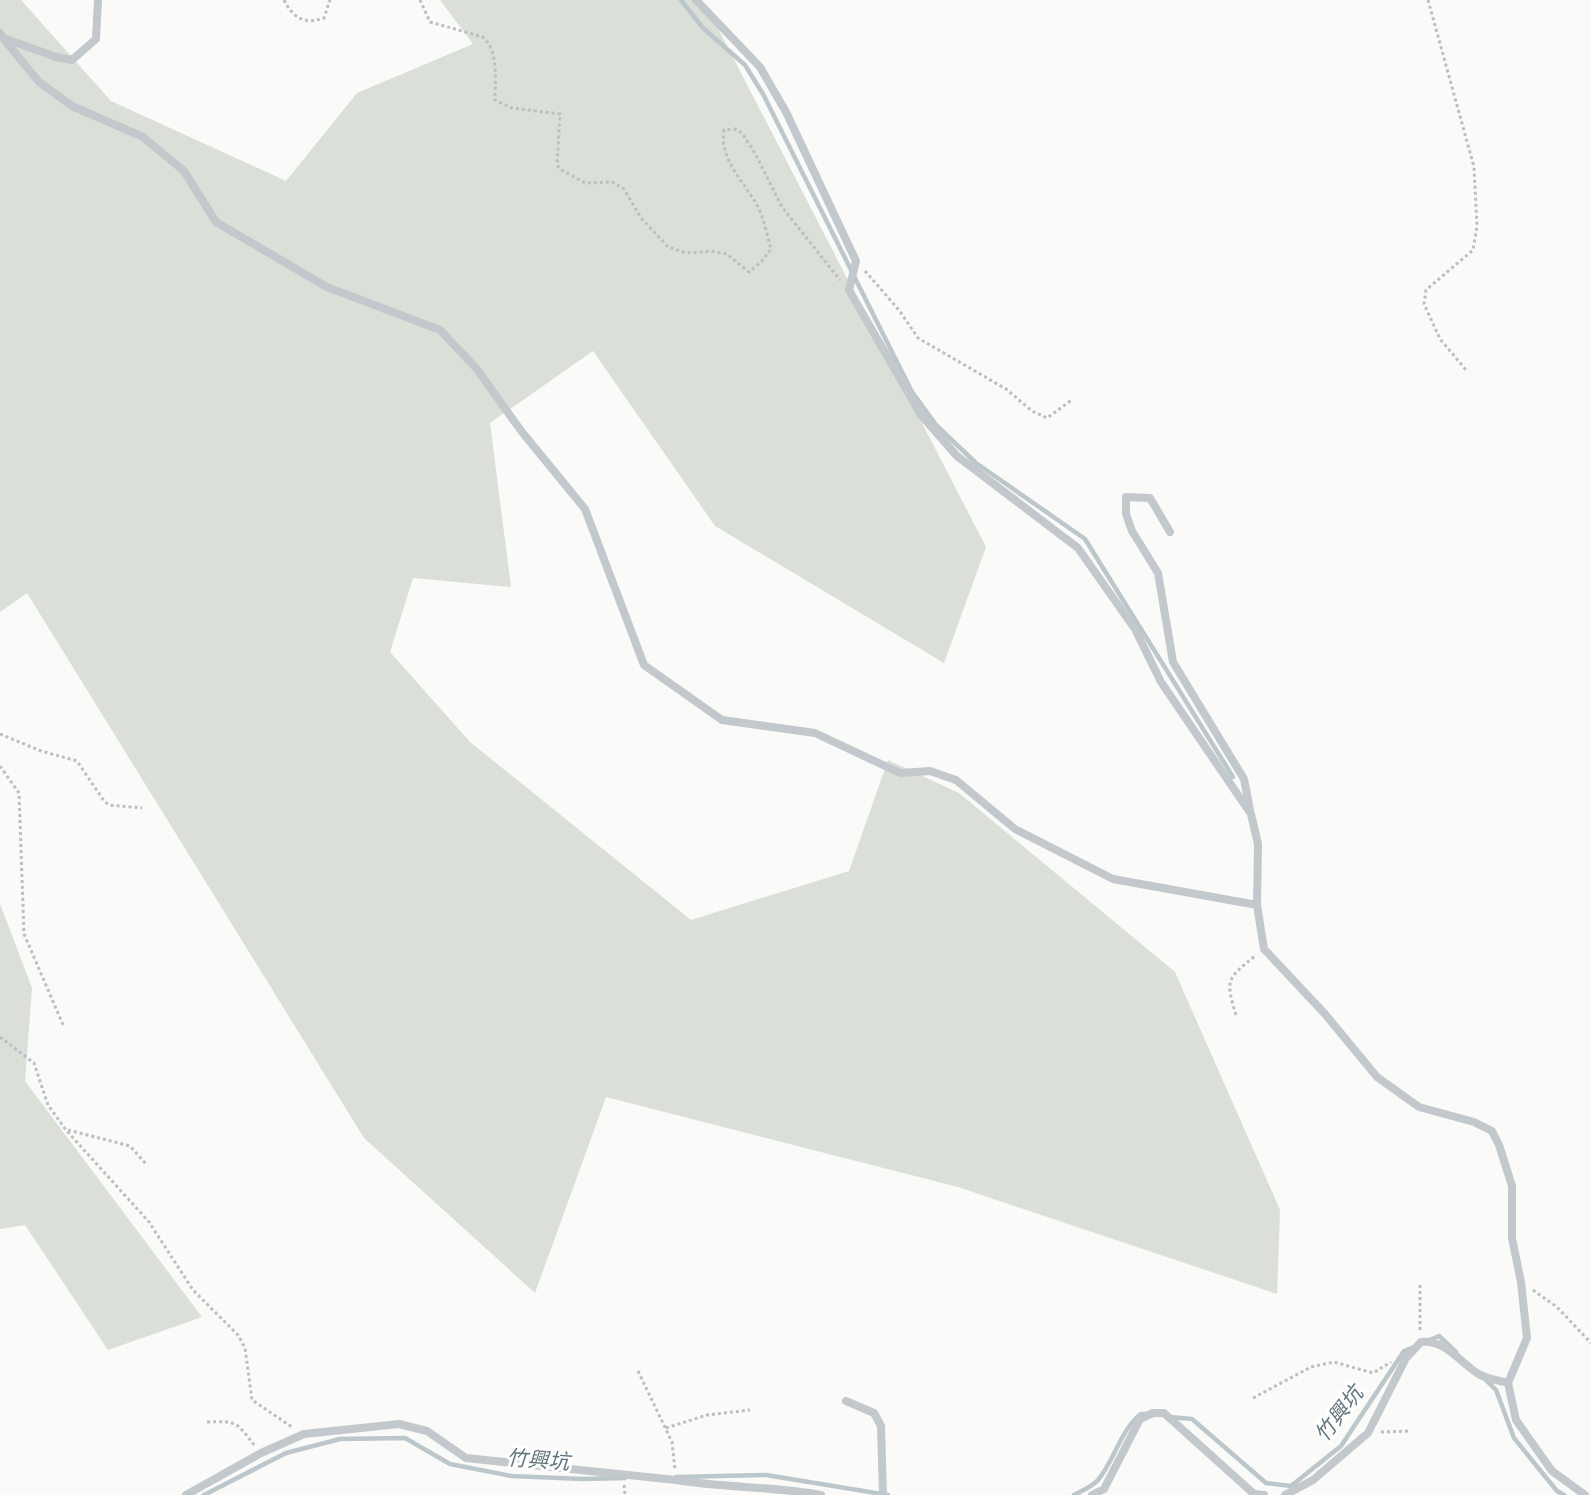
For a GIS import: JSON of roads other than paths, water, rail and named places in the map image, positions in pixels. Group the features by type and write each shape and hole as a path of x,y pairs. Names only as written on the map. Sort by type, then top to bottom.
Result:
{"lane":[{"path":"1,35 56,57 72,60 96,39 98,0"},
{"path":"696,0 760,67 786,112 856,261 849,290 921,415 957,456 1078,548 1135,629 1161,682 1251,814"},
{"path":"1,35 39,82 72,106 143,137 184,171 216,222 327,287 440,330 476,368 522,432 585,509 644,665 722,720 815,733 900,773 930,771 956,780 1015,829 1113,879 1257,905"},
{"path":"1170,532 1150,498 1126,497 1126,514 1132,531 1158,573 1173,662 1244,779 1258,844 1257,905 1263,949 1325,1014 1377,1077 1419,1107 1474,1122 1492,1131 1512,1186 1512,1238 1521,1282 1527,1338 1508,1383 1516,1420 1552,1471 1585,1495"},
{"path":"1285,1495 1313,1480 1368,1433 1412,1351 1421,1342 1431,1341 1442,1346 1479,1375 1508,1383"},
{"path":"846,1401 874,1413 881,1426 883,1495"},
{"path":"1092,1495 1104,1489 1140,1419 1157,1412 1164,1413 1254,1494 1264,1495"},
{"path":"186,1495 261,1454 304,1434 399,1424 427,1431 466,1458 700,1484 802,1491 821,1495"}],"waterway":[{"path":"681,0 703,28 745,65 763,94 912,392 937,426 976,463 1085,539 1233,777"},
{"name":"竹興坑","path":"1427,1341 1439,1336 1456,1352"},
{"name":"竹興坑","path":"1170,1417 1192,1419 1266,1483 1291,1486 1341,1446 1404,1351 1414,1347"},
{"name":"竹興坑","path":"1484,1378 1496,1390 1514,1438 1557,1491 1564,1495"},
{"name":"竹興坑","path":"1074,1495 1098,1480 1128,1428 1141,1414 1147,1414"},
{"name":"竹興坑","path":"204,1495 286,1453 340,1439 405,1438 450,1464 511,1476 625,1478"},
{"name":"竹興坑","path":"676,1477 766,1475 888,1495"}]}
